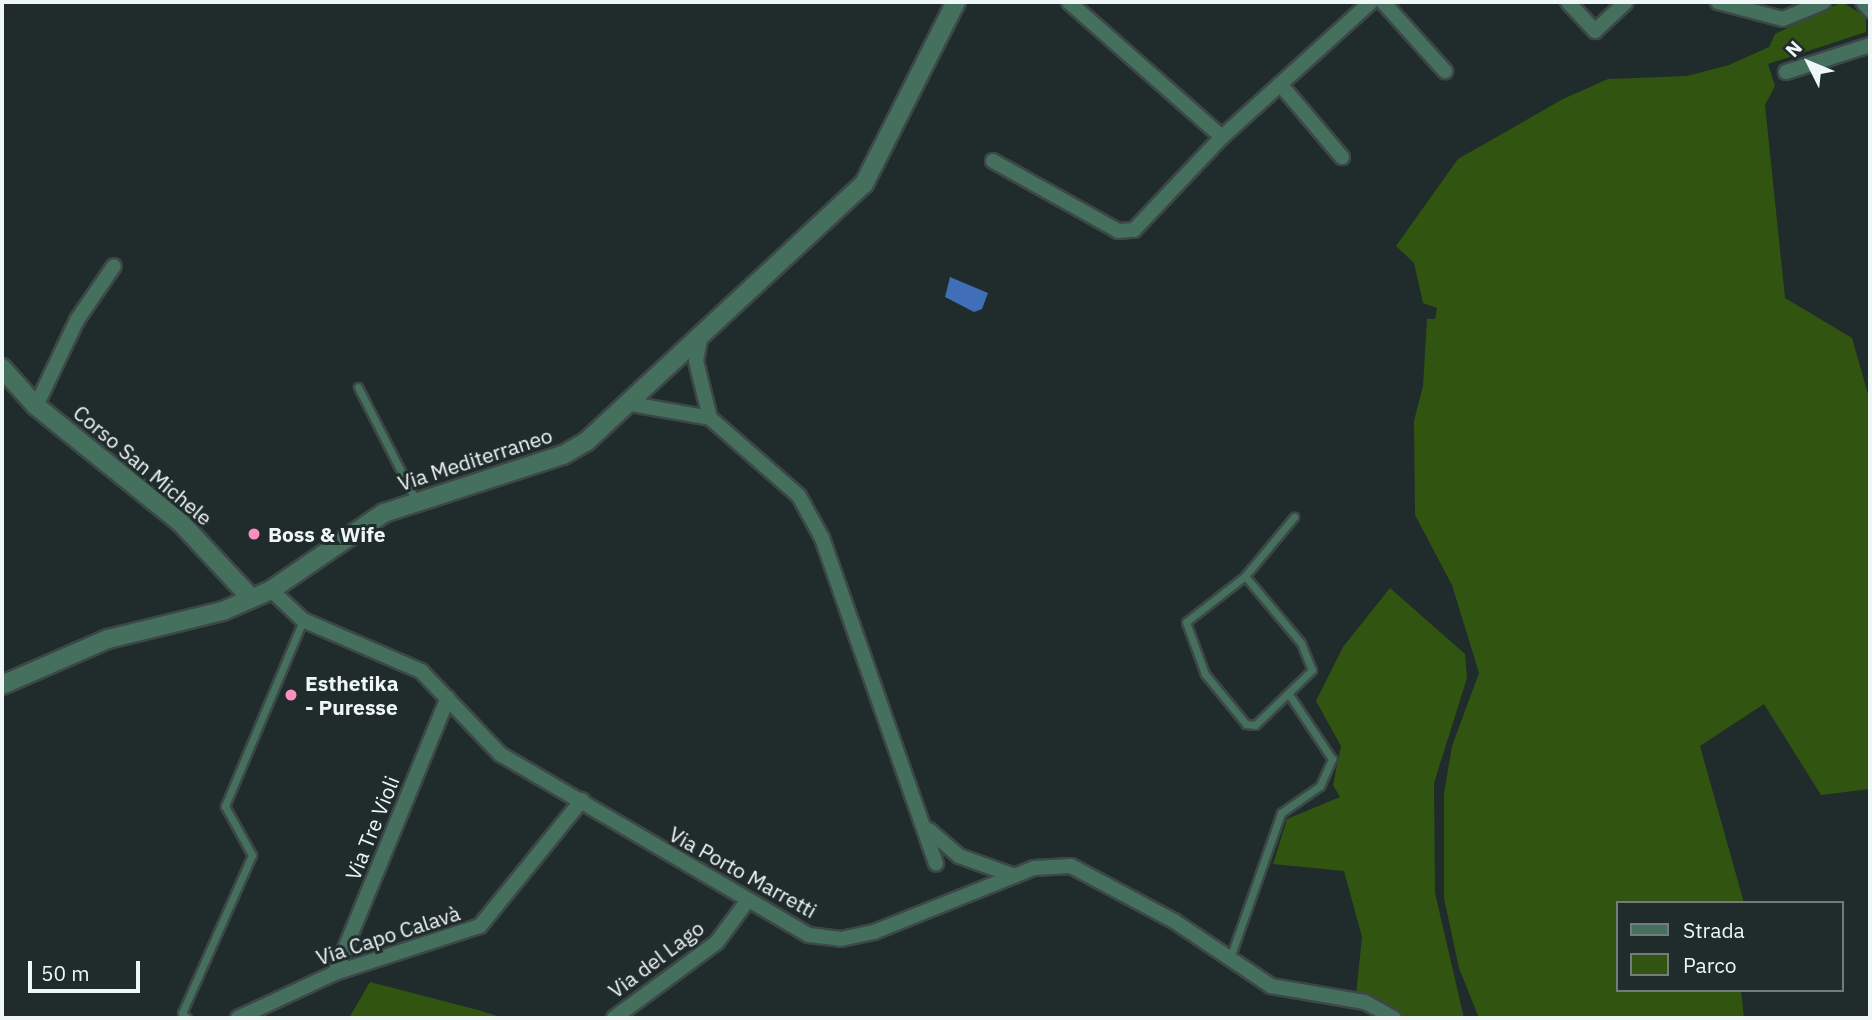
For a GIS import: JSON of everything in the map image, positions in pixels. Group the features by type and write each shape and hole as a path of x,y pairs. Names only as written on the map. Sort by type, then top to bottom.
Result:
{"street":[{"name":"Via Mediterraneo","path":"2,685 108,639 271,590 363,524 417,502 563,455 631,404 864,184 956,2"},
{"path":"1069,2 1222,137"},
{"path":"993,161 1118,231 1134,230 1222,137 1371,2"},
{"path":"1383,2 1446,71"},
{"path":"1568,2 1595,30 1626,2"},
{"path":"1718,2 1783,19 1824,2"},
{"path":"1863,2 1870,10"},
{"path":"1786,72 1870,45"},
{"path":"1280,84 1342,157"},
{"path":"36,406 76,320 114,266"},
{"path":"700,340 695,361 710,418"},
{"name":"Corso San Michele","path":"2,368 36,406 180,522 251,598"},
{"path":"631,404 710,418 774,472 813,517 936,864"},
{"name":"Via Porto Marretti","path":"271,590 303,620 403,660 448,698 500,754 809,935 841,939 922,917 1015,876 1072,866 1174,921 1229,962 1271,986 1365,1002 1394,1018"},
{"name":"Via Tre Violi","path":"335,973 448,698"},
{"name":"Via Capo Calavà","path":"238,1018 335,973 480,926 582,800"},
{"path":"923,824 959,856 1015,876"},
{"name":"Via del Lago","path":"614,1018 717,942 748,900"}],"lane":[{"path":"358,387 417,502"},
{"path":"1245,576 1310,657 1310,679 1255,725 1246,724 1205,674 1186,622 1245,576 1294,517"},
{"path":"187,1018 182,1013 252,855 225,806 303,620"},
{"path":"1229,962 1281,813 1320,786 1332,760 1290,696"}],"green space":[{"path":"1842,2 1866,17 1866,32 1768,64 1775,86 1765,105 1785,298 1852,338 1870,401 1870,789 1821,795 1764,704 1700,746 1743,901 1616,901 1616,992 1741,992 1744,1018 1479,1018 1459,968 1444,898 1444,794 1452,746 1479,673 1452,585 1415,515 1414,421 1423,386 1427,319 1435,319 1437,308 1423,303 1414,263 1396,246 1458,159 1563,99 1608,79 1687,76 1729,65 1769,47 1775,34"},
{"path":"1390,588 1465,654 1467,678 1434,783 1435,893 1464,1018 1399,1018 1356,995 1362,937 1344,871 1273,864 1287,819 1340,797 1333,785 1341,746 1316,701 1343,647"},
{"path":"370,982 478,1010 504,1018 349,1018"}],"water":[{"path":"950,277 988,293 982,309 974,312 945,297"}],"place":[{"name":"Boss & Wife","path":"254,534"},
{"name":"Esthetika - Puresse","path":"291,695"}]}
